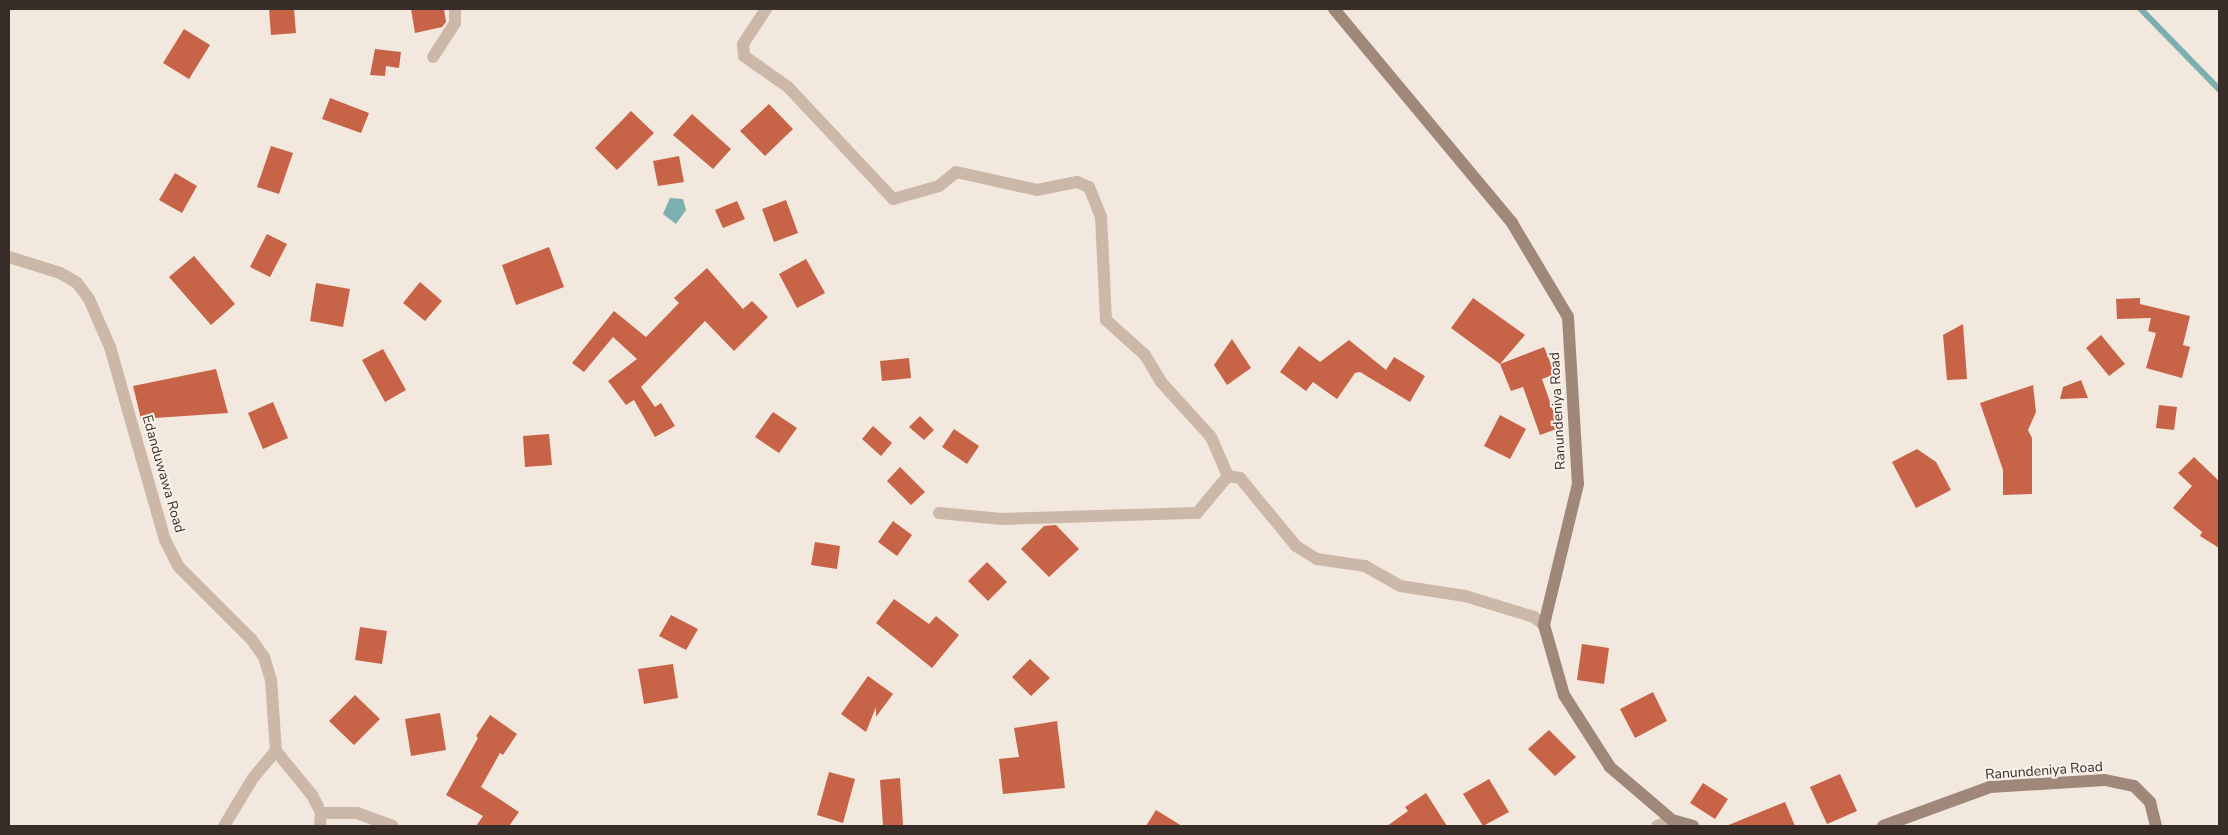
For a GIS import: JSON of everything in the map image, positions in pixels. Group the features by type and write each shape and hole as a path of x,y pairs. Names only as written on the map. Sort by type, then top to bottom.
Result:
{"main road":[{"name":"Ranundeniya Road","path":"1334,9 1512,223 1568,316 1578,484 1544,625 1564,695 1610,767 1672,820 1693,826"},
{"name":"Ranundeniya Road","path":"1884,826 1990,787 2105,780 2134,786 2150,802 2156,826"}],"street":[{"path":"433,57 455,23 455,9"},
{"path":"766,9 743,44 744,56 788,87 893,199 938,186 956,172 1037,190 1077,182 1089,187 1101,217 1106,320 1146,355 1162,382 1210,437 1228,476"},
{"name":"Edanduwawa Road","path":"9,257 60,273 77,283 89,299 110,347 166,540 179,567 252,640 264,657 272,680 276,751"},
{"path":"939,513 1002,519 1197,513 1228,476"},
{"path":"1228,476 1240,478 1296,546 1317,559 1365,566 1400,586 1465,596 1534,617 1544,625"},
{"path":"224,826 253,778 276,751 298,776 321,813 320,826"},
{"path":"321,813 357,813 393,826"},
{"path":"1657,826 1672,820"}],"water":[{"path":"670,198 683,199 686,210 676,224 663,214"}],"building":[{"path":"269,9 294,9 296,33 271,35"},
{"path":"411,9 444,9 446,22 442,27 415,33"},
{"path":"184,29 210,45 189,79 163,63"},
{"path":"375,49 401,52 399,68 386,66 385,76 370,75"},
{"path":"330,98 369,113 361,133 322,119"},
{"path":"769,104 793,129 765,156 740,131"},
{"path":"631,111 654,133 617,170 595,148"},
{"path":"692,114 731,149 713,169 673,135"},
{"path":"271,146 293,153 279,194 257,187"},
{"path":"679,156 684,182 658,186 653,161"},
{"path":"175,173 197,186 182,213 159,200"},
{"path":"786,200 798,233 774,242 762,209"},
{"path":"737,201 745,219 723,228 715,210"},
{"path":"267,234 287,244 270,277 250,267"},
{"path":"549,247 564,287 516,305 502,265"},
{"path":"194,256 235,304 211,325 169,277"},
{"path":"806,259 825,293 797,308 779,274"},
{"path":"707,268 743,309 752,301 768,317 734,351 705,321 641,387 655,407 661,403 675,426 655,437 634,400 626,405 608,381 637,359 613,337 584,372 572,363 614,311 646,337 679,303 674,298"},
{"path":"420,282 442,301 425,321 403,303"},
{"path":"316,283 350,289 343,327 310,321"},
{"path":"1473,298 1525,335 1500,364 1451,328"},
{"path":"2140,298 2140,304 2190,316 2183,345 2190,347 2182,378 2146,368 2156,333 2148,331 2151,318 2117,319 2116,299"},
{"path":"1963,324 1967,379 1947,380 1943,335"},
{"path":"2101,335 2125,364 2109,376 2086,348"},
{"path":"1232,339 1251,368 1227,385 1214,365"},
{"path":"1349,340 1386,370 1394,357 1425,376 1410,402 1360,372 1355,373 1337,399 1313,382 1306,391 1280,372 1299,346 1320,362"},
{"path":"1544,347 1555,374 1542,379 1559,428 1540,435 1523,387 1511,391 1500,364"},
{"path":"383,349 406,390 385,402 362,360"},
{"path":"909,358 911,378 882,381 880,361"},
{"path":"216,369 228,413 141,419 133,386"},
{"path":"2081,380 2088,398 2060,399 2063,387"},
{"path":"2033,385 2036,412 2028,430 2032,438 2032,494 2003,495 2003,470 1980,403"},
{"path":"273,402 288,438 263,449 248,413"},
{"path":"2159,405 2177,407 2174,430 2156,428"},
{"path":"773,412 797,428 779,453 755,437"},
{"path":"1500,415 1526,429 1510,459 1484,446"},
{"path":"920,416 934,430 924,440 909,427"},
{"path":"873,426 892,443 881,456 862,439"},
{"path":"954,429 979,446 967,464 942,447"},
{"path":"549,434 552,465 525,467 523,436"},
{"path":"1917,449 1936,462 1951,490 1916,508 1892,462"},
{"path":"2194,457 2219,481 2219,548 2200,536 2202,532 2173,508 2192,486 2178,473"},
{"path":"900,467 925,492 911,505 887,481"},
{"path":"893,521 912,535 897,556 878,542"},
{"path":"1056,525 1079,549 1049,577 1021,549 1044,526"},
{"path":"815,542 840,546 837,569 811,565"},
{"path":"987,562 1007,582 988,601 968,581"},
{"path":"894,599 929,624 936,616 959,635 932,668 876,623"},
{"path":"671,615 698,629 686,650 659,636"},
{"path":"360,627 387,631 382,664 355,660"},
{"path":"1582,644 1609,648 1604,684 1577,680"},
{"path":"1030,659 1050,678 1031,696 1012,677"},
{"path":"673,664 678,698 644,704 638,669"},
{"path":"868,676 893,694 876,717 876,707 866,732 841,714"},
{"path":"1653,692 1667,721 1635,738 1620,709"},
{"path":"355,695 380,719 354,745 329,721"},
{"path":"440,713 446,750 411,756 405,719"},
{"path":"490,715 517,734 503,755 500,753 481,787 519,812 509,826 476,826 483,816 446,795 478,738 476,736"},
{"path":"1057,721 1065,788 1003,794 999,759 1019,757 1014,728"},
{"path":"1549,730 1576,757 1555,776 1528,749"},
{"path":"829,772 855,779 843,823 817,815"},
{"path":"1840,774 1857,811 1827,824 1810,787"},
{"path":"900,778 903,825 883,826 880,780"},
{"path":"1489,779 1509,812 1483,826 1463,794"},
{"path":"1703,783 1728,799 1715,819 1690,803"},
{"path":"1426,793 1447,826 1387,826 1408,811 1405,807"},
{"path":"1785,802 1795,826 1726,826"},
{"path":"1156,810 1182,826 1146,826"}],"waterway":[{"path":"2141,9 2219,89"}]}
